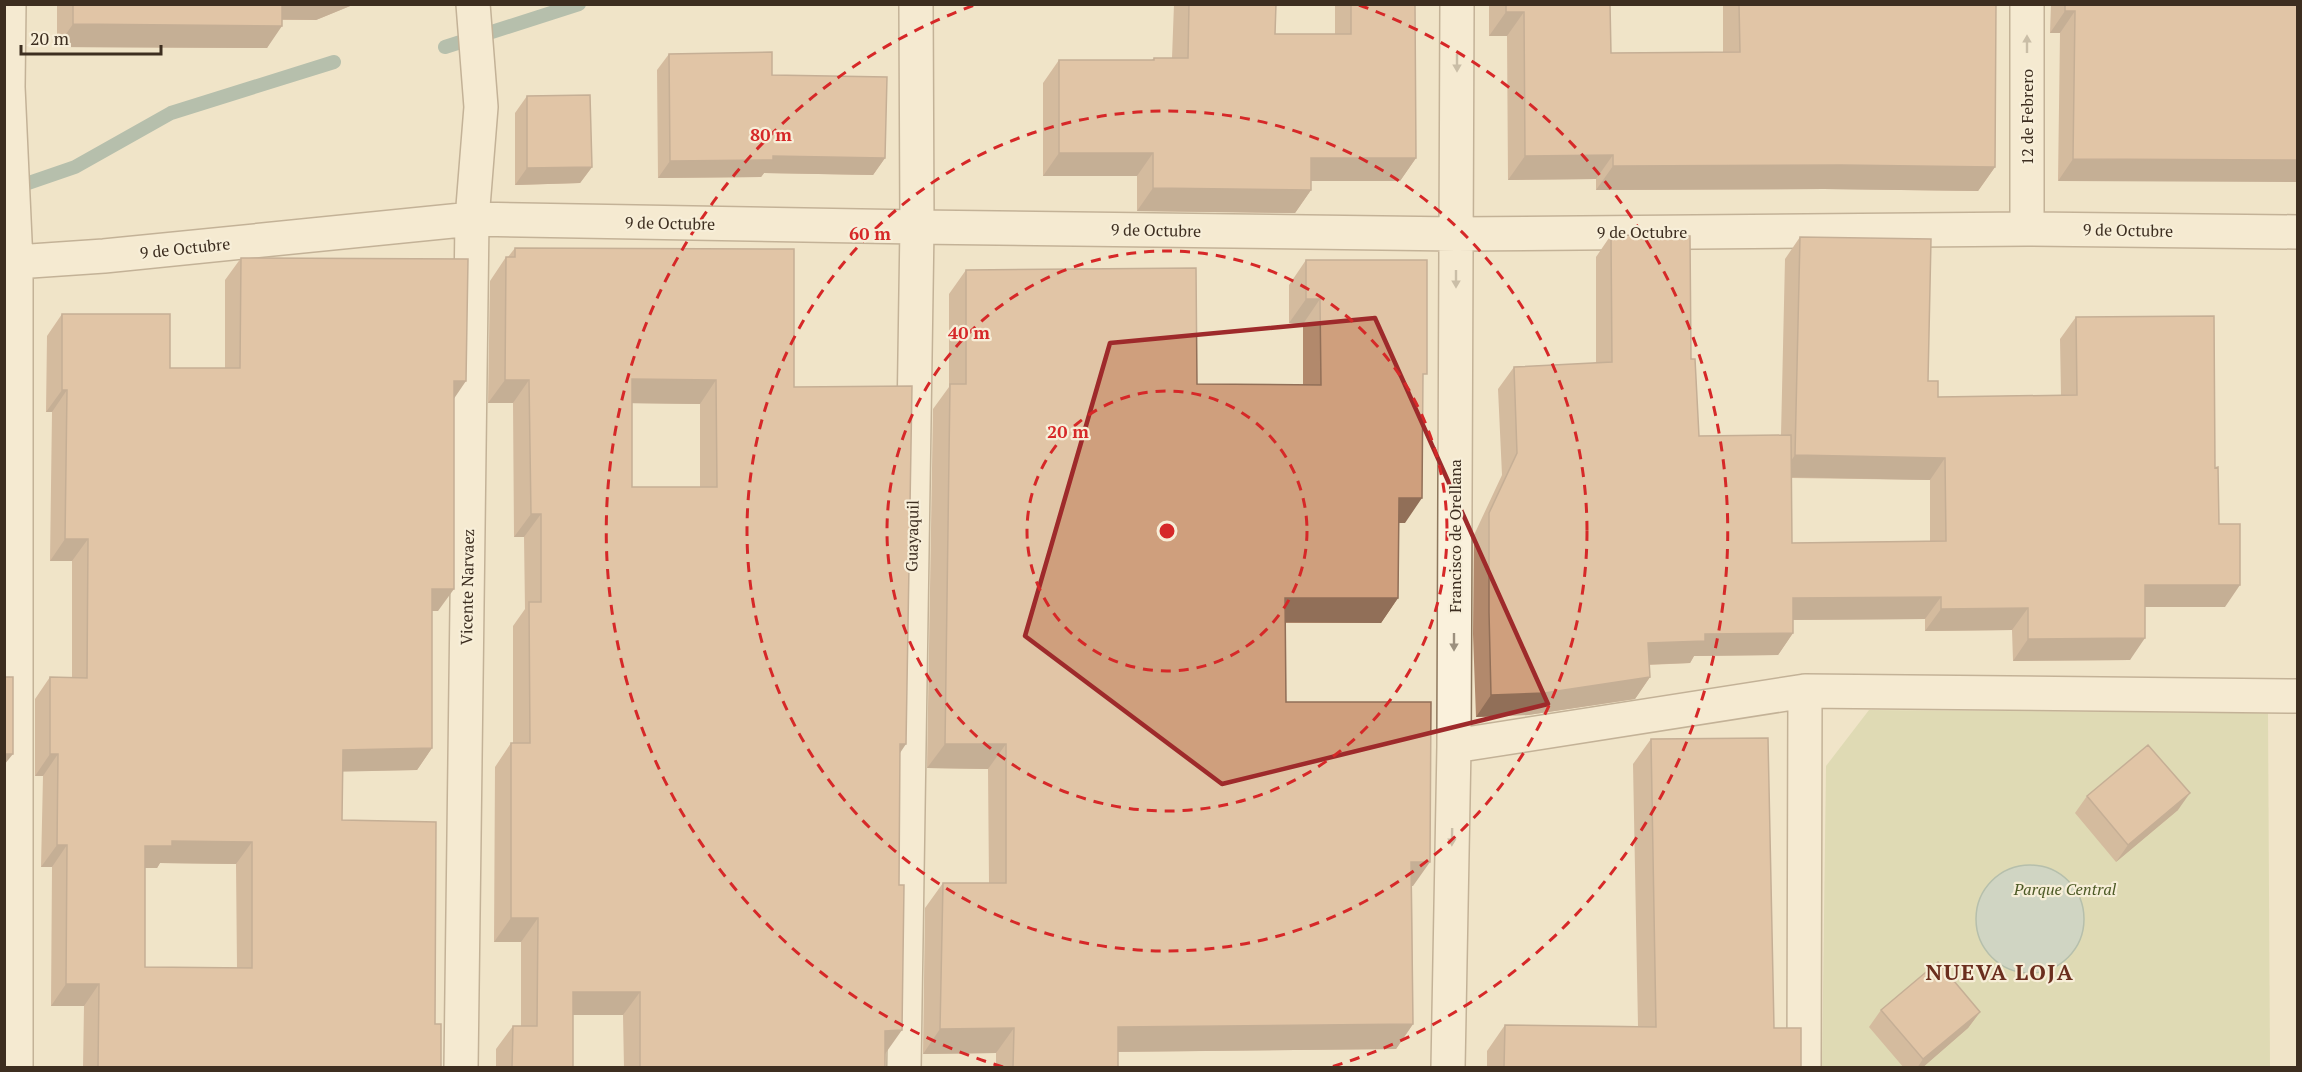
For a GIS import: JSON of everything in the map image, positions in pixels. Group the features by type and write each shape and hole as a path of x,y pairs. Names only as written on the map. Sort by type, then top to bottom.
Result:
{"street":[{"path":"9,4 8,87 16,262 16,1068"},
{"name":"Vicente Narvaez","path":"461,1068 472,219 481,107 473,4"},
{"name":"Francisco de Orellana","path":"1448,1068 1454,746 1457,4"},
{"name":"12 de Febrero","path":"2026,229 2027,4"},
{"name":"Guayaquil","path":"904,1068 917,227 916,12"},
{"name":"9 de Octubre","path":"16,262 104,256 472,219 1456,234 2026,229 2298,231"},
{"path":"1454,746 1805,691 2298,696"},
{"path":"1804,1068 1805,691"}],"highlighted area":[{"path":"1375,318 1548,704 1222,784 1025,636 1110,343"}],"green space":[{"name":"Parque Central","path":"1869,710 2268,713 2270,1067 1822,1068 1826,766"}],"water":[{"path":"2030,865 2051,869 2068,881 2080,898 2084,919 2080,940 2068,957 2051,969 2030,973 2009,969 1992,957 1980,940 1976,919 1980,898 1992,881 2009,869"}],"building":[{"path":"73,4 282,4 282,26 73,24"},
{"path":"1189,4 1276,4 1275,34 1351,34 1351,4 1415,4 1416,158 1311,158 1311,190 1153,188 1153,153 1059,153 1059,60 1188,58"},
{"path":"1506,4 1610,4 1611,53 1740,52 1739,4 1996,4 1995,167 1613,166 1613,155 1525,156 1524,12 1506,12"},
{"path":"2065,4 2298,4 2298,160 2073,159 2075,11 2065,11"},
{"path":"772,52 772,75 887,77 885,158 773,156 773,160 670,161 669,54"},
{"path":"590,95 592,167 527,168 527,96"},
{"path":"1611,235 1690,236 1691,359 1695,359 1699,436 1791,435 1792,543 1946,541 1945,458 1795,455 1800,237 1931,239 1928,381 1938,381 1938,397 2077,395 2076,317 2214,316 2215,468 2218,467 2219,524 2240,524 2240,585 2145,585 2145,638 2028,639 2028,608 1941,609 1941,597 1793,598 1793,633 1705,634 1705,641 1648,643 1650,677 1544,693 1491,695 1489,513 1517,453 1514,367 1612,362"},
{"path":"515,248 794,249 794,387 912,386 906,744 900,744 899,885 904,885 902,1030 885,1031 885,1068 640,1068 640,992 573,992 573,1068 512,1068 513,1026 537,1026 538,918 511,918 511,743 530,743 529,602 541,602 541,514 531,514 529,380 505,380 506,257 515,257","holes":["632,379 716,380 717,487 632,487"]},
{"path":"241,258 468,259 466,381 454,381 454,589 432,589 432,748 343,750 342,820 436,822 435,1024 441,1024 441,1068 98,1068 99,984 66,984 67,845 57,845 58,754 50,754 50,677 87,678 88,539 65,539 67,390 62,390 62,314 170,314 170,368 240,368","holes":["172,841 252,842 252,968 145,967 145,846 172,846"]},
{"path":"1306,260 1427,260 1427,374 1423,374 1422,498 1399,498 1398,598 1285,598 1286,702 1431,702 1430,862 1411,862 1413,1024 1118,1027 1118,1068 1013,1068 1014,1028 940,1029 943,883 1006,883 1006,744 945,744 950,384 966,384 966,270 1196,268 1197,384 1321,385 1320,299 1306,299"},
{"path":"4,677 13,677 13,754 4,754"},
{"path":"1768,738 1774,1028 1801,1028 1801,1068 1504,1068 1505,1025 1656,1027 1651,739"},
{"path":"2148,745 2190,793 2128,845 2087,796"},
{"path":"1938,962 1980,1012 1923,1059 1881,1010"}],"waterway":[{"path":"445,47 579,4"},
{"path":"11,189 75,167 171,113 334,62"}],"district":[{"name":"NUEVA LOJA","path":"2000,971"}]}
